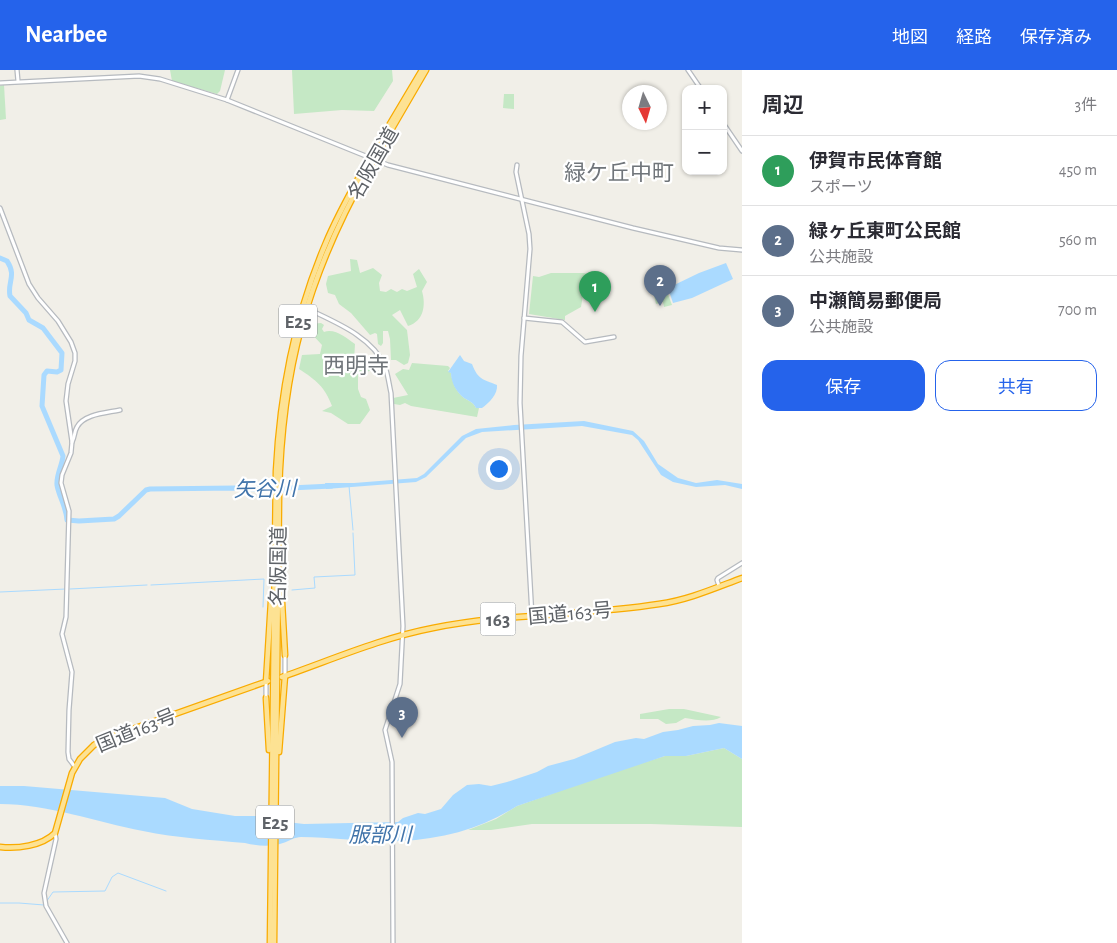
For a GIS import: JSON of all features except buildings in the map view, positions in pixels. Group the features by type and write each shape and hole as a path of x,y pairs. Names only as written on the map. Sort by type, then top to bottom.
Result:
{"highway":[{"name":"名阪国道","path":"374,155 422,70"},
{"name":"名阪国道","path":"274,780 279,555 277,486 280,414 286,376 297,326 325,244 340,212 426,70"},
{"name":"名阪国道","path":"274,780 274,544 277,494"},
{"path":"267,682 274,544"},
{"path":"279,555 285,655"},
{"name":"国道163号","path":"283,676 403,635 459,624 660,604 695,595 742,578"},
{"path":"273,863 274,780 283,676"},
{"name":"国道163号","path":"54,833 75,767 86,751 104,739 267,682"},
{"path":"266,698 274,780"},
{"path":"0,847 20,847 37,844 50,838 54,833"},
{"name":"E25","path":"270,943 273,863"},
{"name":"E25","path":"273,863 274,943"}],"street":[{"path":"17,70 18,81"},
{"path":"227,100 238,70"},
{"path":"688,70 697,85"},
{"path":"0,83 146,76 227,100 388,165 521,198 592,218 719,248 742,250"},
{"path":"727,129 742,151"},
{"path":"517,165 516,172 529,234 530,249 521,356 520,424 532,617"},
{"path":"0,208 29,284 38,298 58,321 71,342 75,353 66,401 72,442"},
{"path":"310,310 348,328 376,352 384,366 391,393 403,635 400,684 385,730 391,757 393,943"},
{"path":"524,318 560,321 585,342 614,337"},
{"path":"75,767 69,759 68,752 72,672 62,634 66,617 69,506 61,483 72,442 75,438 75,430 80,422 85,418 120,410"},
{"path":"719,586 718,578 742,563"},
{"path":"283,676 285,655"},
{"path":"266,698 267,682"},
{"path":"54,833 56,839 44,890 46,904 66,943"}],"green space":[{"path":"170,70 225,70 220,91 217,94 172,81"},
{"path":"292,70 392,70 393,81 374,111 342,110 294,114"},
{"path":"4,85 6,119 0,120 0,86"},
{"path":"504,94 514,94 514,109 503,108"},
{"path":"350,259 357,260 360,273 373,268 382,275 379,283 380,291 386,292 391,289 397,292 402,289 407,291 417,287 413,274 419,269 427,282 422,291 424,307 418,320 408,326 400,310 392,315 407,330 410,355 408,363 404,365 396,360 391,360 388,331 383,331 383,343 381,346 378,344 377,334 370,335 351,313 339,304 335,295 328,293 326,284 328,276 351,271"},
{"path":"551,273 584,273 590,275 584,289 581,307 565,316 565,320 529,314 533,276 539,277"},
{"path":"666,289 672,305 664,307 663,302 656,304 654,295"},
{"path":"321,323 324,325 322,329 324,332 336,332 355,344 354,361 358,362 366,359 372,370 358,375 358,389 361,397 366,399 370,410 360,424 348,424 331,413 322,411 332,406 326,394 315,381 299,369 302,355 320,354 322,345 310,332 311,324"},
{"path":"412,363 448,366 450,368 448,371 451,373 453,383 459,393 476,408 479,408 477,417 411,406 405,403 400,405 394,404 393,398 408,395 395,374 403,369 409,370"},
{"path":"669,709 684,709 721,717 708,720 685,718 676,723 666,724 658,719 640,719 640,714"},
{"path":"724,748 742,759 742,827 651,824 532,824 491,830 468,830 496,819 517,806 616,771 665,756 686,756"}],"water":[{"path":"726,263 733,279 692,298 673,303 668,288 699,273"},
{"path":"460,355 464,361 472,364 476,373 481,378 497,385 495,395 482,408 476,408 461,396 454,387 451,373 448,372"},
{"path":"584,421 633,431 644,441 658,464 678,478 696,483 717,480 742,484 742,489 725,485 696,487 673,482 661,475 638,440 632,435 582,426 482,432 466,438 426,477 416,482 326,489 325,483 354,483 417,478 424,474 462,436 476,429"},
{"name":"服部川","path":"719,723 742,726 742,759 724,748 686,756 665,756 517,806 504,814 462,831 417,840 376,841 301,837 269,846 181,837 125,827 54,810 0,804 0,786 24,786 165,798 192,809 235,816 260,816 262,819 304,824 398,822 403,818 418,813 425,814 441,809 453,795 467,785 491,786 574,759 615,742 636,738 644,739 663,732"}],"waterway":[{"name":"矢谷川","path":"0,258 7,261 10,266 12,275 10,296 26,313 29,320 43,328 62,353 61,370 57,372 47,371 44,375 42,406 63,456 57,485 67,520 114,519 146,490 150,489 235,488 282,490 332,486"},
{"path":"349,486 353,530"},
{"path":"292,590 315,588 314,577 355,575 353,533"},
{"path":"151,585 264,579 263,607"},
{"path":"70,589 147,585"},
{"path":"0,592 66,589"},
{"path":"0,903 44,905 53,892 105,891 112,877 118,873 166,891"}],"place":[{"name":"緑ヶ丘東町公民館","path":"660,306"},
{"name":"伊賀市民体育館","path":"595,312"},
{"name":"中瀬簡易郵便局","path":"402,738"}],"district":[{"name":"緑ケ丘中町","path":"619,172"},
{"name":"西明寺","path":"356,365"}]}
